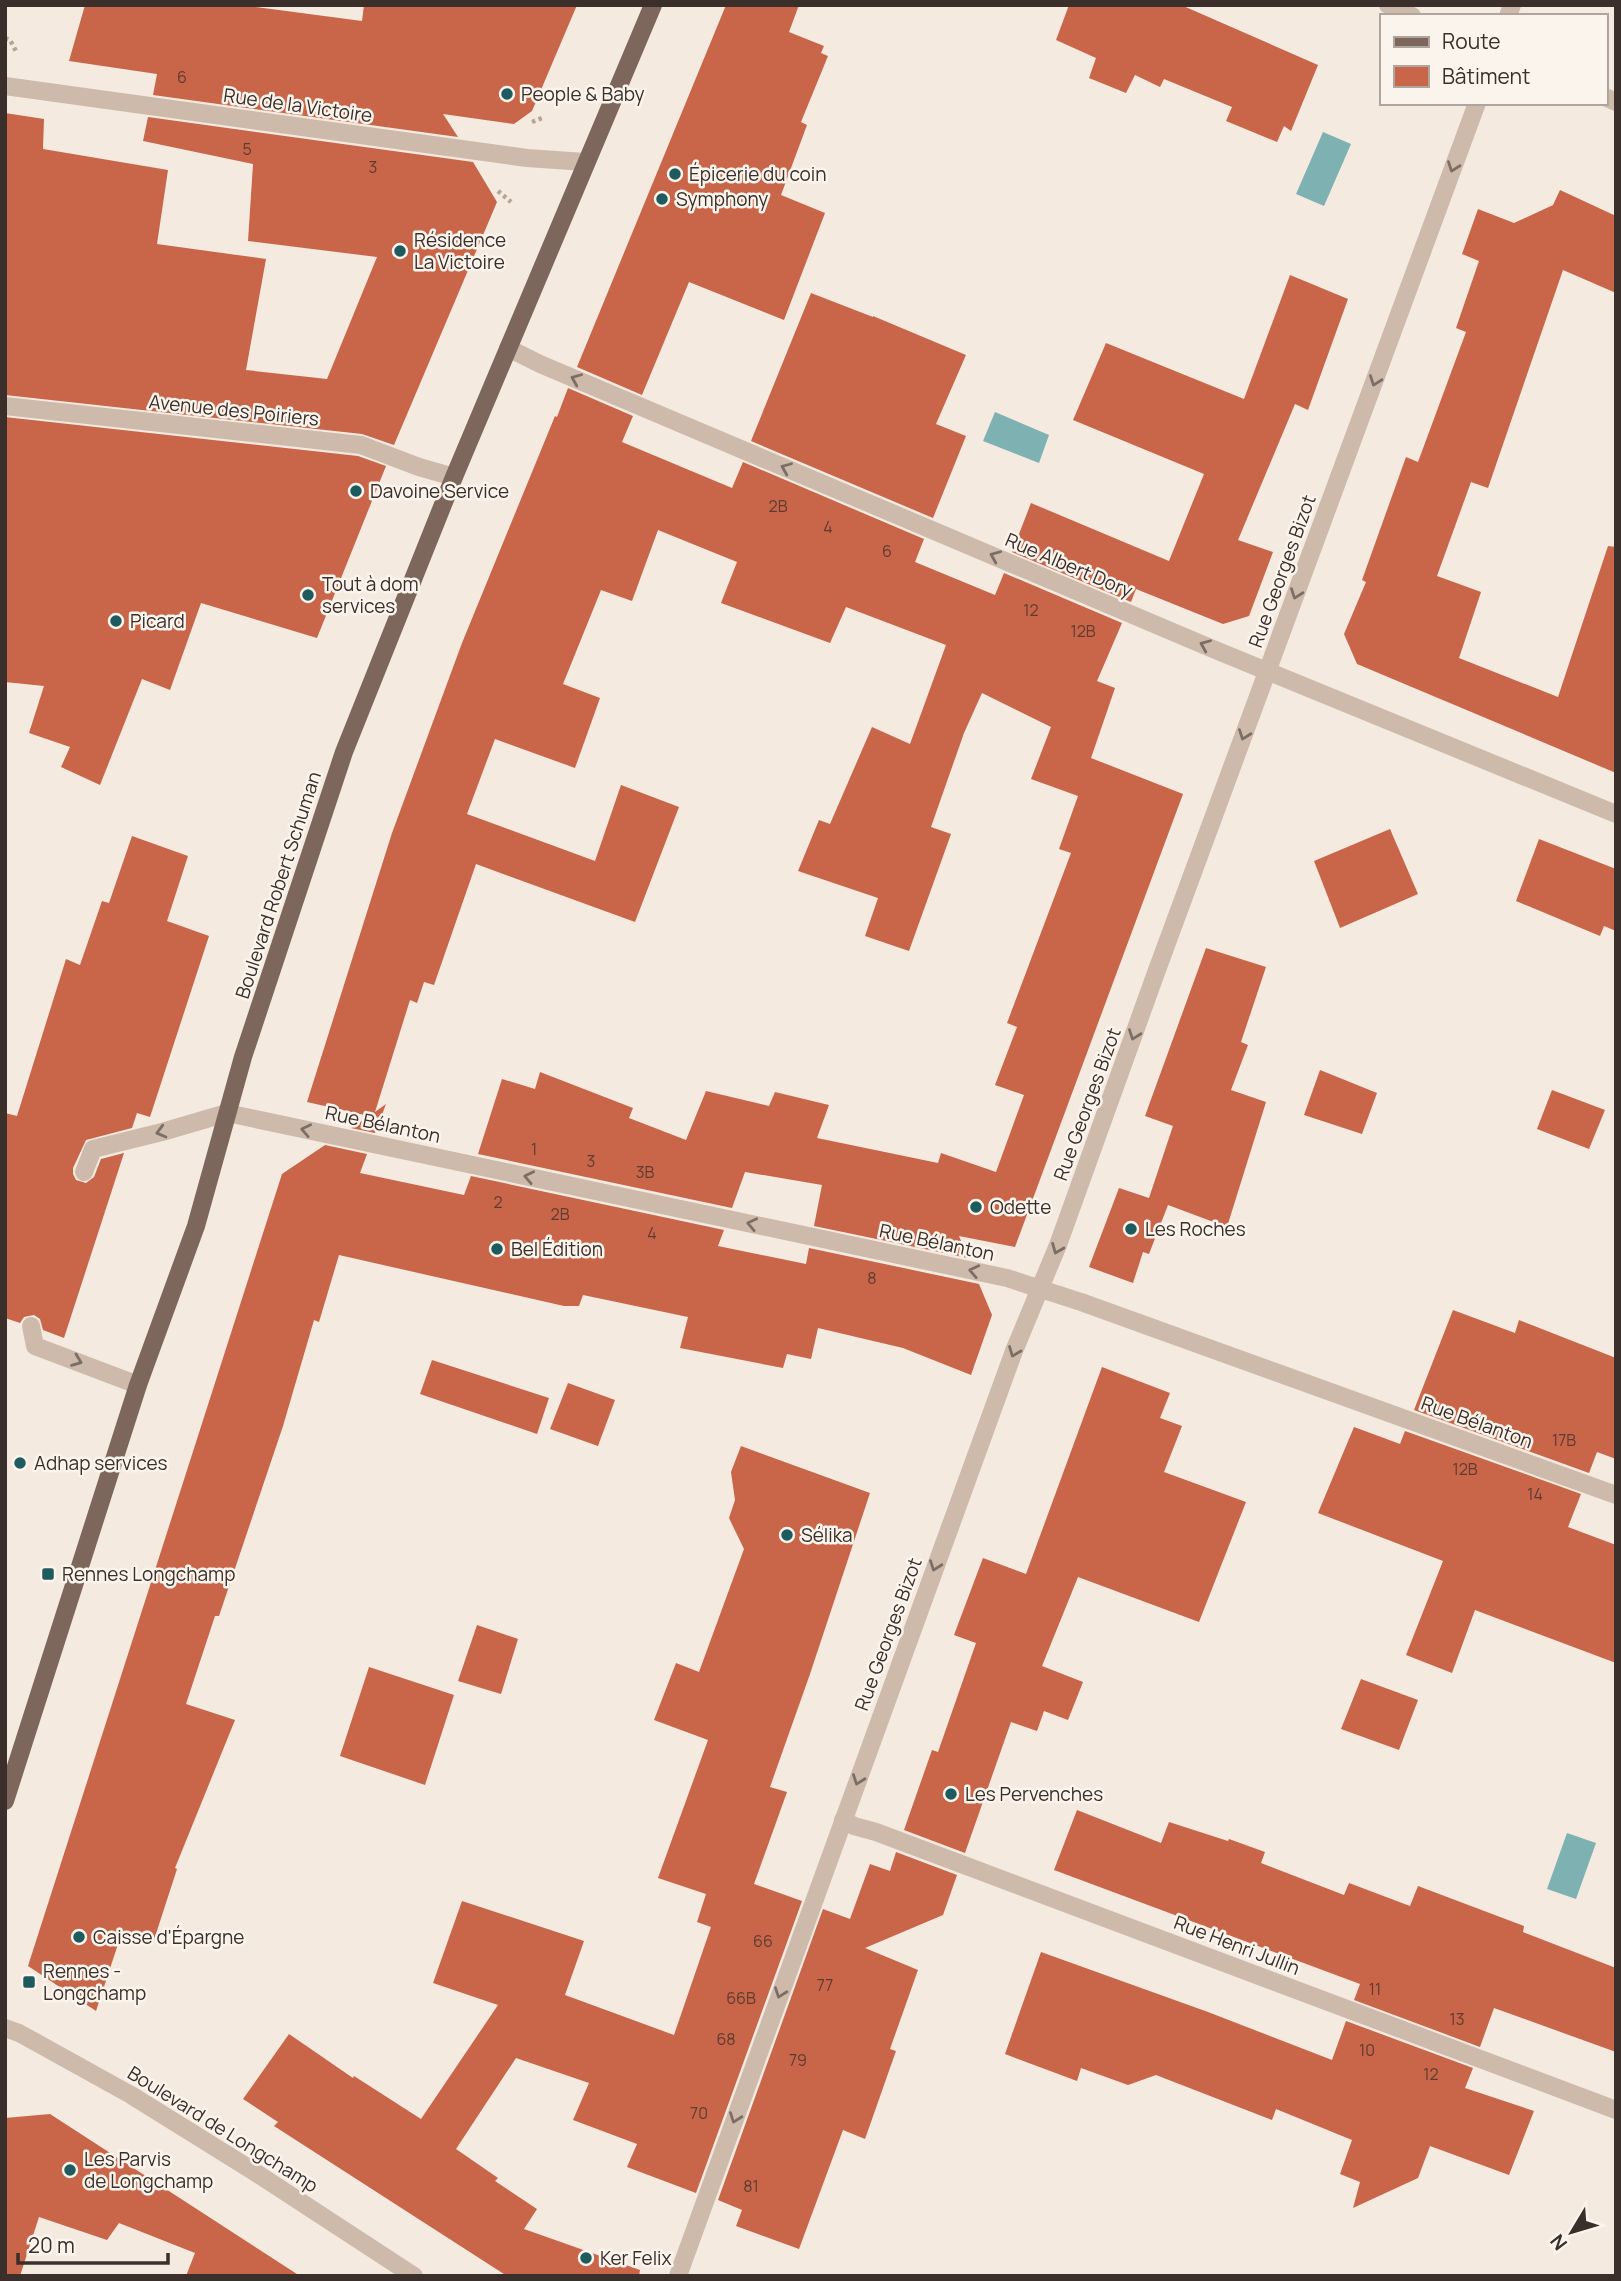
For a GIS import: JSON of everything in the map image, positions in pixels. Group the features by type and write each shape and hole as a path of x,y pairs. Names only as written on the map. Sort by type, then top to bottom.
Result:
{"main road":[{"name":"Boulevard Robert Schuman","path":"5,1801 138,1385 196,1226 243,1057 344,752 454,477 653,5"}],"street":[{"path":"1388,5 1408,14"},
{"name":"Rue de la Victoire","path":"5,86 527,158 585,162"},
{"name":"Rue Georges Bizot","path":"678,2276 1014,1351 1058,1245 1476,105"},
{"name":"Rue Albert Dory","path":"508,348 551,369 1268,671 1616,814"},
{"name":"Avenue des Poiriers","path":"5,406 361,445 454,477"},
{"path":"84,1172 93,1149 227,1113"},
{"name":"Rue Bélanton","path":"227,1113 1007,1278 1081,1302 1616,1495"},
{"path":"31,1326 35,1346 138,1385"},
{"name":"Rue Henri Jullin","path":"843,1820 1616,2110"},
{"name":"Boulevard de Longchamp","path":"5,2028 19,2032 131,2095 414,2276"}],"water":[{"path":"1323,132 1351,144 1324,206 1296,194"},
{"path":"995,412 1049,435 1039,463 983,441"},
{"path":"1567,1833 1596,1843 1576,1899 1547,1889"}],"building":[{"path":"85,5 240,5 362,21 364,5 577,5 532,111 514,124 443,114 458,137 153,95 157,74 69,61"},
{"path":"726,5 799,5 789,32 824,46 821,53 828,56 801,122 807,125 781,195 825,213 784,320 689,282 642,395 577,367"},
{"path":"1069,5 1181,5 1318,65 1291,131 1284,126 1277,142 1226,121 1232,107 1164,79 1160,87 1135,75 1126,93 1089,78 1096,58 1056,40"},
{"path":"5,113 44,119 43,149 168,170 157,244 266,259 246,370 327,379 377,257 248,241 253,164 143,141 148,117 473,162 497,202 394,445 362,434 5,395"},
{"path":"1560,190 1616,216 1616,293 1563,270 1488,488 1471,482 1437,576 1481,592 1459,658 1558,697 1608,546 1616,547 1616,773 1357,664 1344,634 1366,582 1362,580 1406,457 1418,462 1466,332 1456,328 1479,261 1462,254 1478,209 1514,223 1553,205"},
{"path":"1290,275 1348,299 1308,410 1295,404 1238,540 1273,552 1249,616 1223,624 1136,589 1131,602 1012,552 1031,503 1169,561 1204,474 1073,420 1106,343 1244,399"},
{"path":"811,293 966,355 936,424 966,436 933,518 751,441"},
{"path":"568,388 633,416 622,442 732,488 743,462 924,539 915,562 995,595 1004,573 1122,623 1097,681 1115,688 1091,758 1183,794 1015,1247 959,1236 968,1258 814,1226 822,1185 745,1172 732,1208 478,1154 502,1079 535,1089 540,1072 633,1108 629,1118 686,1140 706,1091 769,1106 775,1092 829,1105 817,1138 938,1163 941,1153 996,1172 1024,1095 995,1085 1017,1027 1007,1023 1071,853 1059,849 1078,796 1031,779 1051,727 982,693 964,733 931,827 951,834 909,951 865,936 878,898 798,871 819,820 830,824 872,727 910,744 946,645 846,607 830,643 721,603 737,562 658,530 632,601 601,590 563,684 600,698 575,768 495,739 467,814 595,861 621,785 679,807 635,922 476,864 434,985 424,982 417,1003 410,1000 375,1112 386,1104 375,1133 351,1128 369,1116 307,1102 392,833 462,643"},
{"path":"5,417 358,456 386,466 317,638 201,603 170,690 142,679 100,785 61,767 70,747 29,733 44,686 5,682"},
{"path":"1390,829 1418,894 1340,928 1314,861"},
{"path":"132,836 188,856 167,921 209,936 150,1117 137,1113 132,1128 86,1140 73,1168 76,1180 86,1183 94,1177 101,1159 124,1153 64,1338 43,1330 40,1319 34,1315 24,1317 20,1323 5,1318 5,1113 17,1116 66,959 80,965 102,901 109,903"},
{"path":"1539,839 1616,869 1616,931 1604,926 1600,936 1516,901"},
{"path":"1206,948 1266,967 1241,1042 1248,1045 1231,1090 1266,1102 1227,1227 1168,1205 1149,1254 1143,1252 1133,1283 1089,1267 1119,1188 1149,1198 1173,1126 1145,1116"},
{"path":"1320,1070 1377,1093 1362,1134 1304,1115"},
{"path":"1552,1090 1605,1110 1589,1149 1537,1129"},
{"path":"325,1145 367,1154 360,1173 464,1195 471,1176 724,1230 718,1246 806,1264 809,1248 979,1284 992,1315 971,1375 903,1348 818,1328 811,1359 787,1354 783,1368 680,1348 688,1317 583,1295 579,1306 564,1306 339,1255 319,1322 314,1320 283,1426 219,1616 215,1616 186,1704 235,1720 175,1868 177,1869 153,1943 122,1932 96,2011 28,1966 282,1174"},
{"path":"1453,1310 1515,1333 1519,1320 1616,1358 1616,1459 1597,1452 1589,1473 1414,1410"},
{"path":"432,1360 549,1398 537,1434 420,1394"},
{"path":"1102,1367 1170,1393 1160,1418 1182,1426 1164,1472 1246,1502 1199,1622 1078,1577 1042,1666 1083,1682 1068,1720 1044,1711 1037,1731 1011,1722 965,1853 904,1830 932,1750 938,1752 976,1643 954,1635 983,1558 1026,1574"},
{"path":"568,1383 615,1400 598,1446 550,1429"},
{"path":"1354,1427 1400,1444 1405,1431 1581,1494 1568,1527 1616,1545 1616,1663 1475,1610 1452,1673 1406,1655 1443,1561 1318,1513"},
{"path":"741,1446 870,1493 770,1787 787,1792 754,1884 802,1901 696,2193 627,2167 637,2144 573,2120 589,2083 516,2058 456,2149 498,2178 495,2181 537,2209 524,2229 640,2270 639,2276 507,2276 274,2126 278,2122 243,2099 289,2034 353,2078 354,2076 421,2119 498,2005 433,1983 462,1901 584,1941 565,1995 674,2035 711,1927 697,1922 706,1894 658,1878 708,1740 654,1720 676,1663 699,1672 744,1549 729,1518 735,1500 731,1472"},
{"path":"477,1625 518,1639 501,1694 458,1681"},
{"path":"369,1667 454,1695 425,1785 340,1756"},
{"path":"1361,1679 1418,1700 1399,1750 1341,1729"},
{"path":"1077,1810 1161,1843 1169,1822 1228,1841 1229,1839 1265,1852 1261,1863 1344,1895 1349,1883 1410,1906 1418,1886 1524,1926 1523,1932 1616,1968 1616,2052 1494,2008 1480,2047 1354,2000 1360,1984 1054,1870"},
{"path":"896,1852 957,1875 943,1915 865,1948 918,1970 890,2049 896,2051 865,2139 843,2130 799,2249 736,2226 742,2210 718,2200 823,1909 850,1919 870,1864 890,1871"},
{"path":"1041,1952 1332,2060 1346,2021 1473,2068 1465,2088 1534,2111 1509,2175 1430,2146 1418,2178 1353,2208 1360,2182 1340,2174 1352,2140 1276,2109 1272,2120 1156,2075 1128,2085 1081,2068 1077,2081 1005,2054"},
{"name":"Les Parvis de Longchamp","path":"50,2114 300,2276 186,2276 195,2253 119,2223 107,2240 39,2217 20,2276 5,2276 5,2118"}],"place":[{"name":"People & Baby","path":"507,94"},
{"name":"Épicerie du coin","path":"675,174"},
{"name":"Symphony","path":"662,199"},
{"name":"Résidence La Victoire","path":"400,251"},
{"name":"Davoine Service","path":"356,491"},
{"name":"Tout à dom services","path":"308,595"},
{"name":"Picard","path":"116,621"},
{"name":"Odette","path":"976,1207"},
{"name":"Les Roches","path":"1131,1229"},
{"name":"Bel Édition","path":"497,1249"},
{"name":"Adhap services","path":"20,1463"},
{"name":"Sélika","path":"787,1535"},
{"name":"Rennes Longchamp","path":"48,1574"},
{"name":"Les Pervenches","path":"951,1794"},
{"name":"Caisse d'Épargne","path":"79,1937"},
{"name":"Rennes - Longchamp","path":"29,1982"},
{"name":"Les Parvis de Longchamp","path":"70,2170"},
{"name":"Ker Felix","path":"586,2258"}]}
